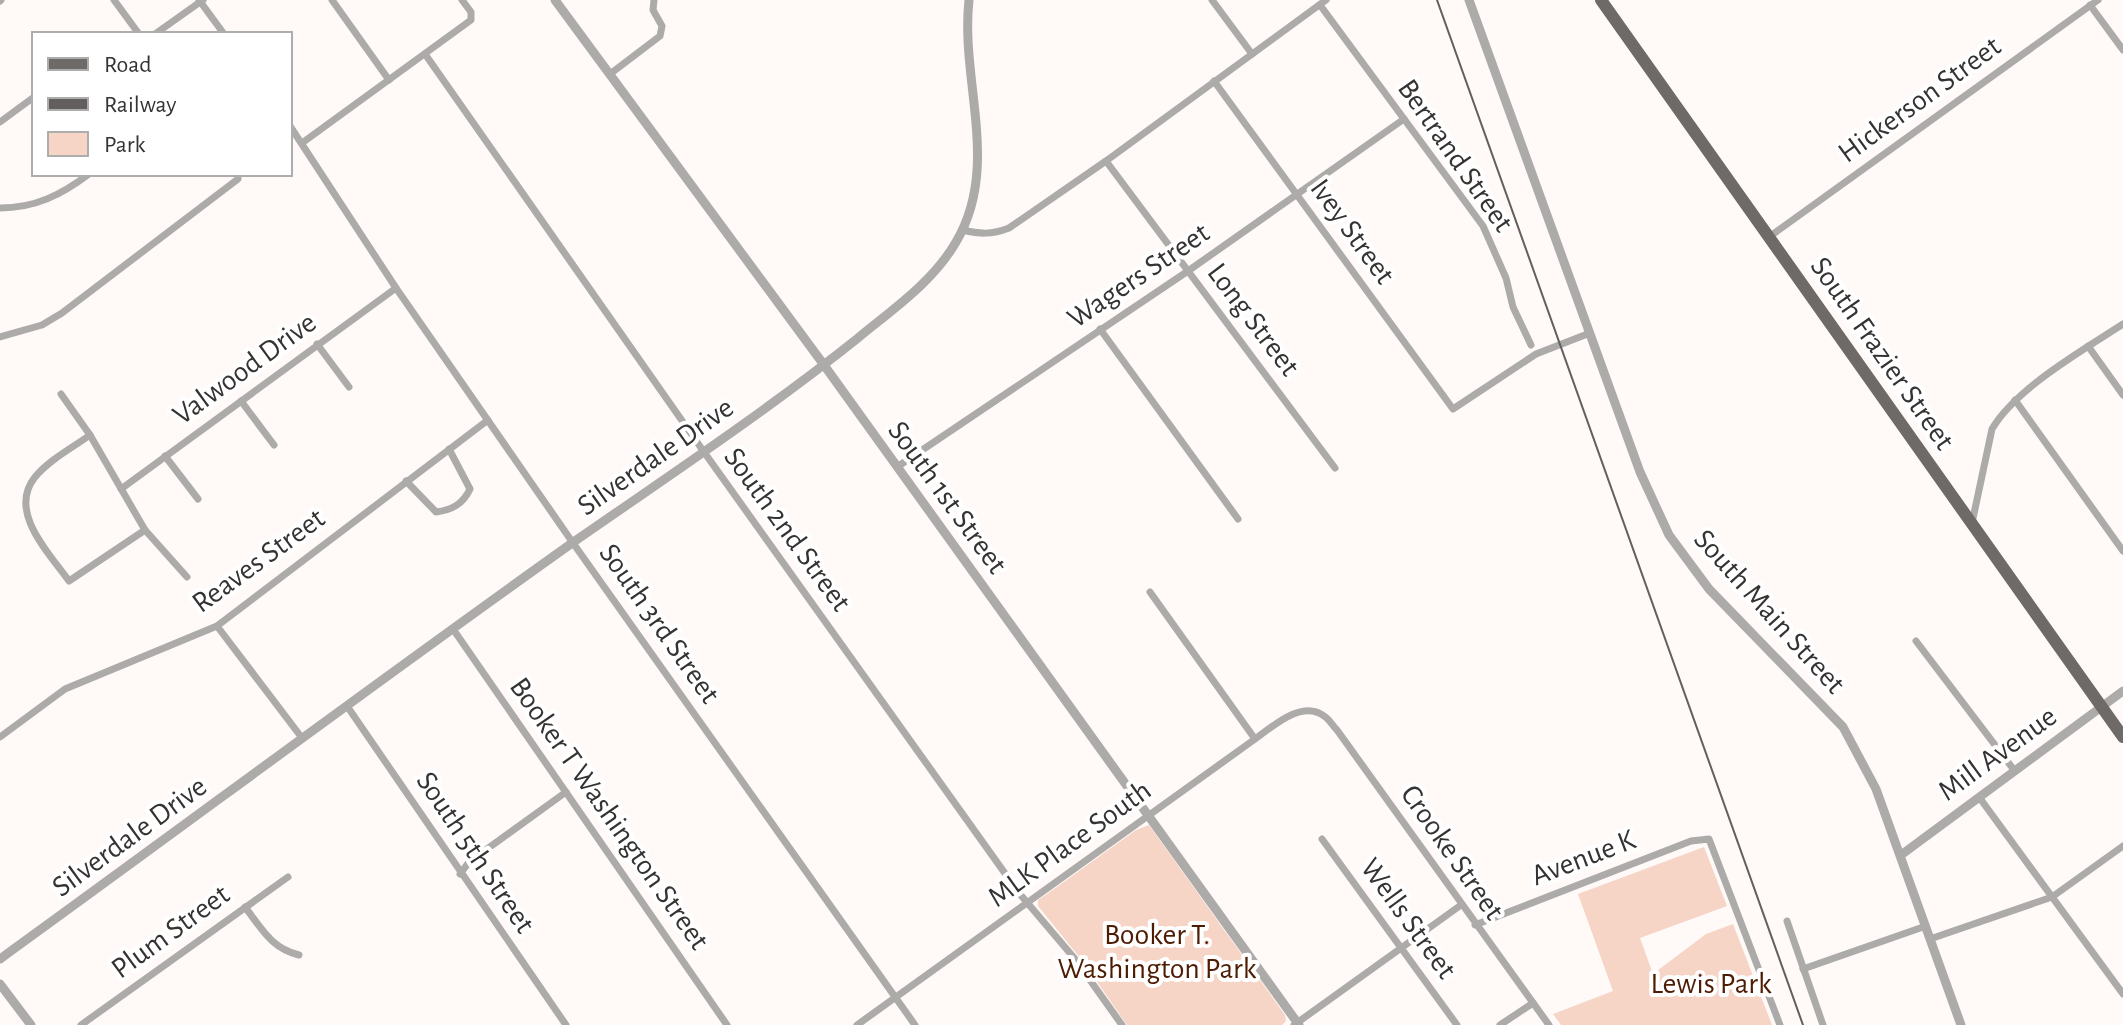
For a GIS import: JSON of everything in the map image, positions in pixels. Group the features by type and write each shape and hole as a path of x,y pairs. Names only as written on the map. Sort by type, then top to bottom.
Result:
{"main road":[{"name":"South Frazier Street","path":"1601,0 2123,737"}],"street":[{"path":"114,0 138,32"},
{"path":"332,0 389,80"},
{"path":"302,143 471,20 471,12 462,0"},
{"name":"South 1st Street","path":"555,0 824,365 1297,1024"},
{"path":"610,74 660,36 662,26 653,10 654,0"},
{"name":"Silverdale Drive","path":"0,959 453,629 824,365 913,293 935,271 956,242 975,194 978,155 967,16 969,0"},
{"path":"1212,0 1252,54"},
{"name":"South Main Street","path":"1469,0 1640,472 1669,535 1709,589 1840,724 1876,789 1961,1025"},
{"name":"Hickerson Street","path":"1769,237 2098,0"},
{"path":"158,32 201,1 223,32"},
{"path":"962,230 980,234 1009,228 1323,2"},
{"name":"Bertrand Street","path":"1323,2 1483,226 1506,278 1513,307 1531,345"},
{"path":"2090,5 2123,50"},
{"name":"South 2nd Street","path":"425,54 704,452 1027,902 1075,959 1122,1025"},
{"name":"Ivey Street","path":"1214,81 1453,409 1536,354 1590,333"},
{"path":"0,122 32,98"},
{"name":"Wagers Street","path":"897,467 1188,271 1404,119"},
{"name":"South 3rd Street","path":"292,129 396,288 573,543 915,1025"},
{"name":"Long Street","path":"1106,161 1335,468"},
{"path":"0,208 20,207 53,198 86,176"},
{"path":"0,337 42,325 62,313 238,176"},
{"name":"Valwood Drive","path":"121,489 396,288"},
{"path":"1972,523 1989,442 1997,420 2015,400 2123,324"},
{"path":"1100,329 1238,519"},
{"path":"317,344 349,387"},
{"path":"2088,346 2123,395"},
{"path":"61,394 90,435 145,530 187,577"},
{"path":"2015,400 2123,551"},
{"path":"241,401 274,445"},
{"name":"Reaves Street","path":"0,737 65,689 217,626 488,420"},
{"path":"90,435 33,479 27,501 29,523 69,581 145,530"},
{"path":"406,481 436,512 457,506 470,489 449,449"},
{"path":"165,456 198,499"},
{"path":"1150,592 1255,739"},
{"path":"217,626 302,738"},
{"name":"Booker T Washington Street","path":"453,629 727,1025"},
{"path":"1916,641 2014,770"},
{"name":"Mill Avenue","path":"1901,855 2123,691"},
{"name":"South 5th Street","path":"347,706 566,1025"},
{"name":"MLK Place South","path":"857,1025 1288,716 1315,711"},
{"name":"Crooke Street","path":"1315,711 1324,715 1337,730 1549,1025"},
{"path":"460,874 469,862 566,792"},
{"path":"1979,797 2123,994"},
{"name":"Wells Street","path":"1322,839 1457,1025"},
{"name":"Avenue K","path":"1475,925 1691,841 1709,839 1780,1025"},
{"path":"1930,939 2052,897 2123,846"},
{"name":"Plum Street","path":"81,1025 288,877"},
{"path":"1297,1024 1461,905"},
{"path":"245,907 282,951 299,955"},
{"path":"1787,921 1823,1025"},
{"path":"1803,969 1926,926"},
{"path":"0,984 30,1025"},
{"path":"1500,1025 1533,1003"}],"green space":[{"name":"Booker T. Washington Park","path":"1149,825 1285,1015 1286,1021 1282,1025 1127,1025 1084,963 1038,906 1038,900 1136,830"},
{"name":"Lewis Park","path":"1704,847 1727,906 1640,938 1653,974 1706,934 1733,924 1772,1025 1561,1025 1553,1014 1613,991 1578,894"}],"railway":[{"path":"1437,0 1803,1025"}]}
